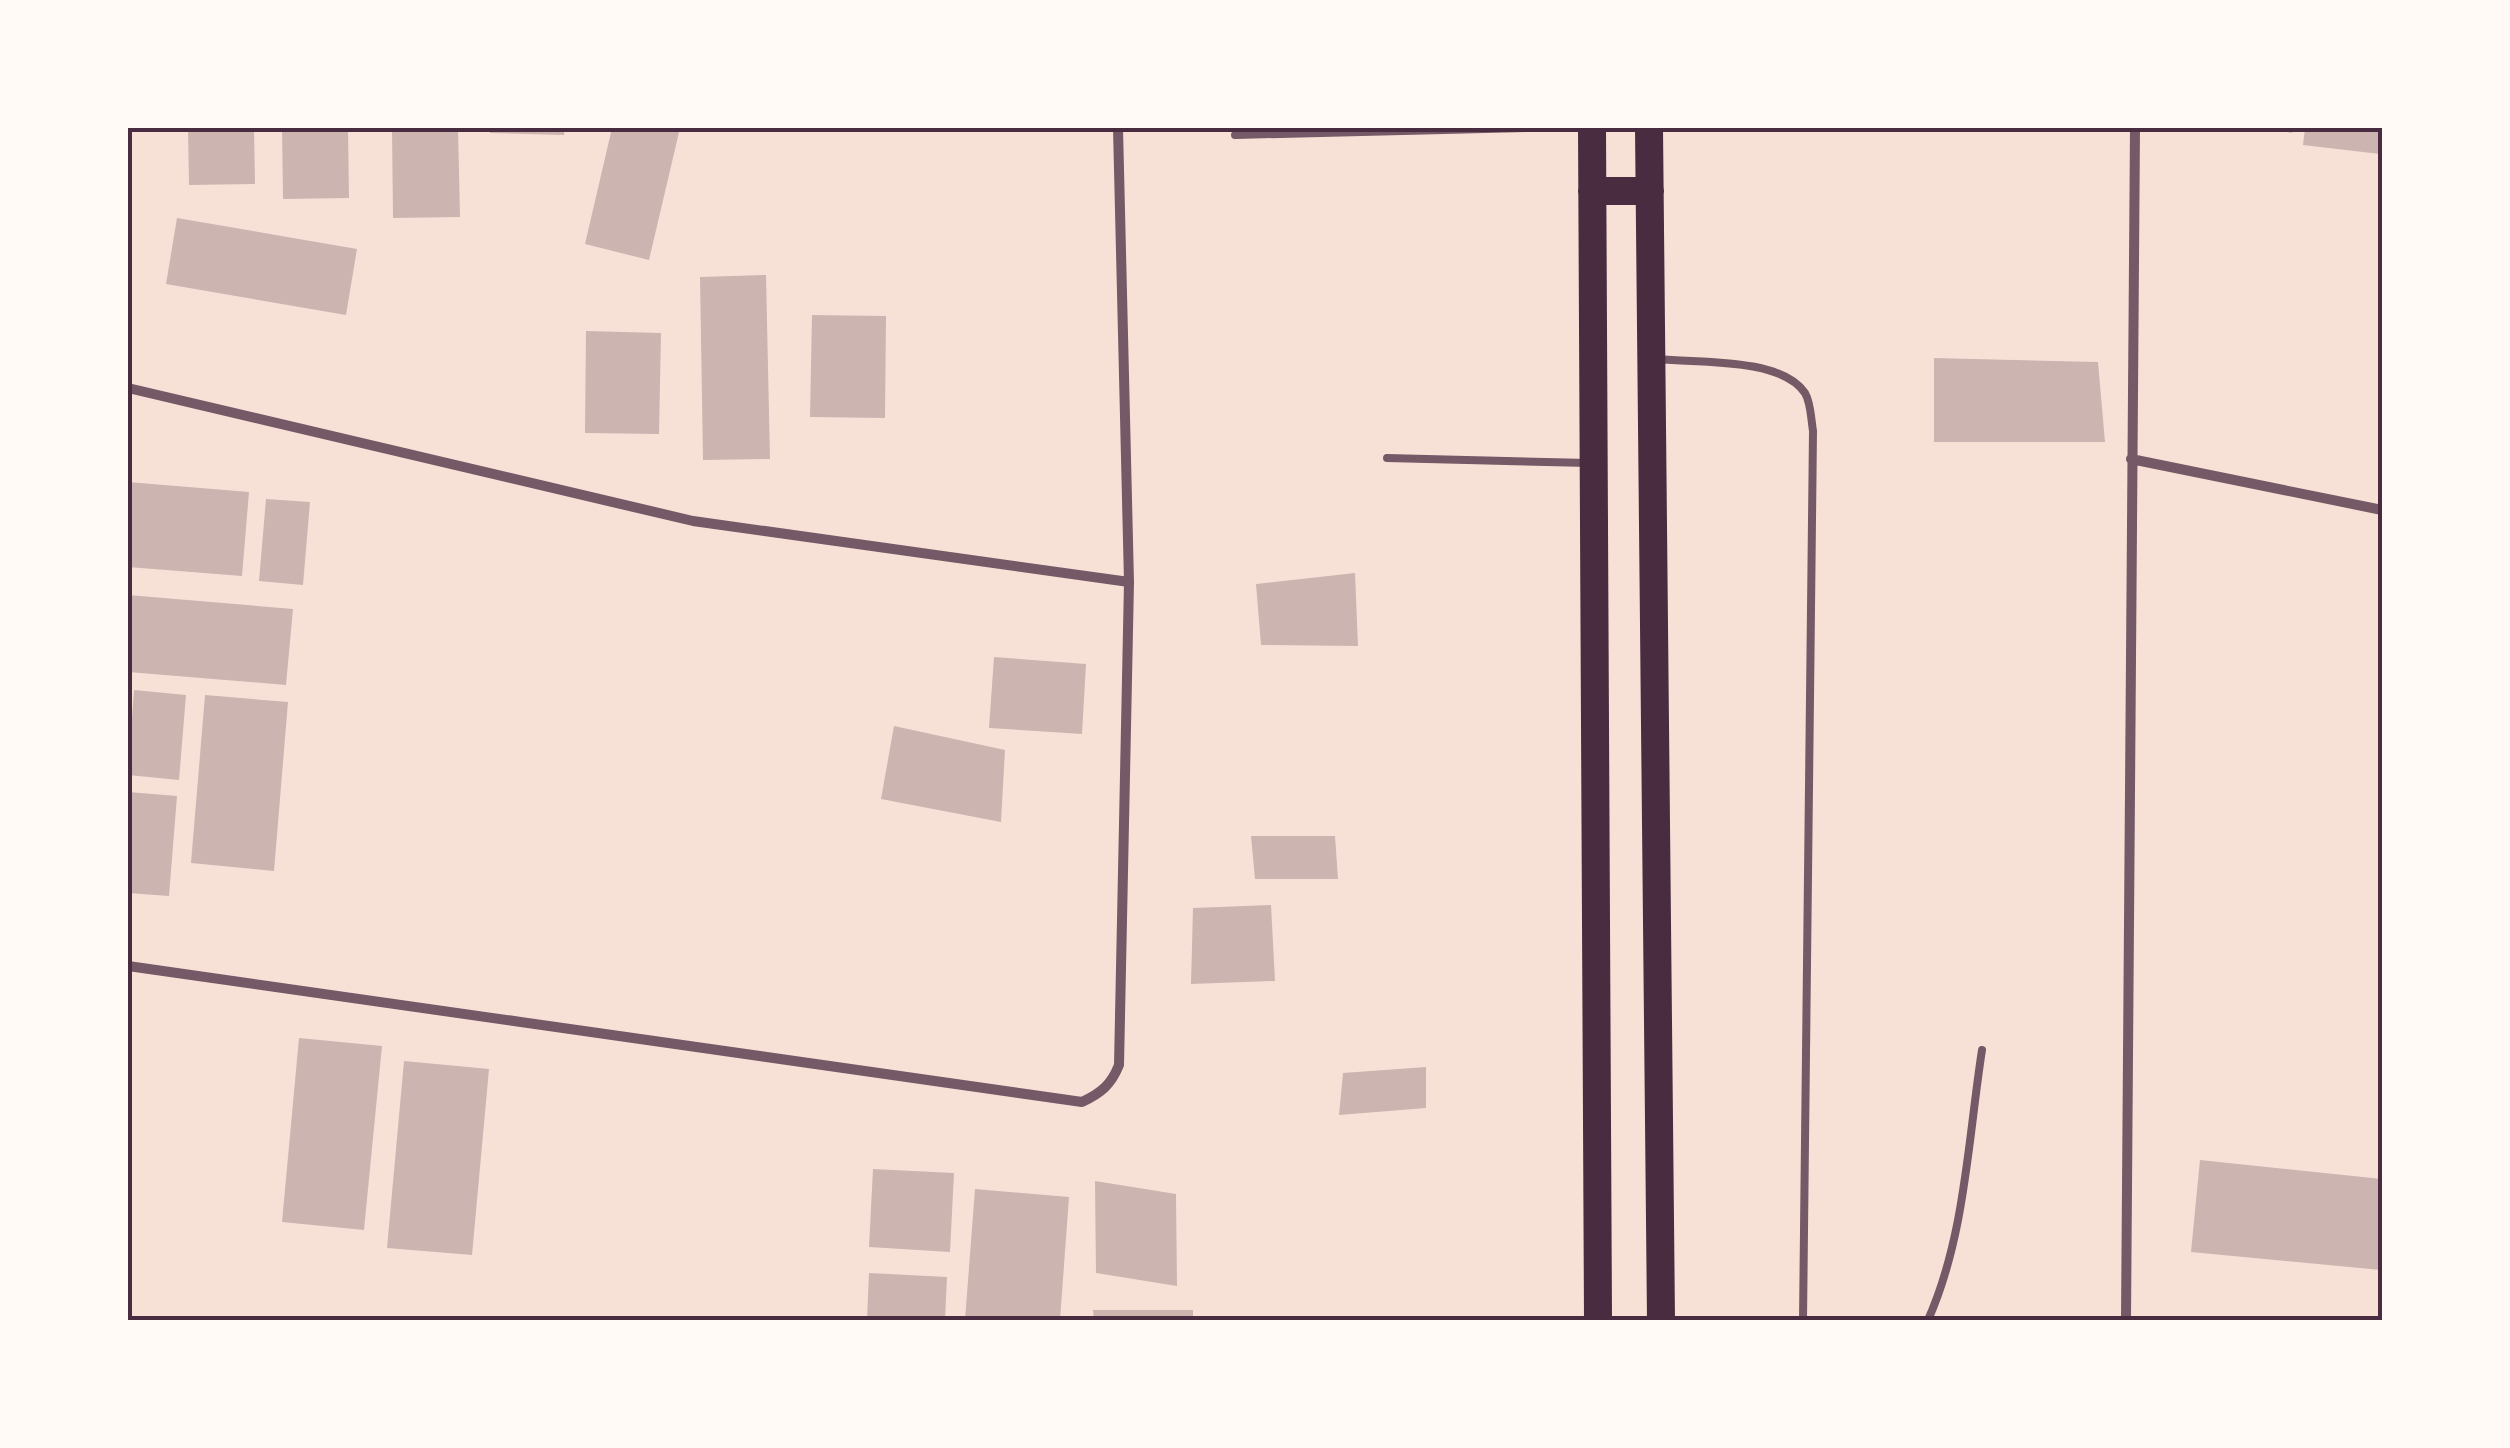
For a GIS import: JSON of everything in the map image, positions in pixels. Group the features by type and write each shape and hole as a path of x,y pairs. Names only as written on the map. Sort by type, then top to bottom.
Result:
{"highway":[{"path":"1592,128 1598,1320"},
{"path":"1649,128 1661,1320"},
{"path":"1592,190 1650,191"}],"street":[{"path":"128,966 1082,1102 1112,1082 1118,1065 1129,582 1118,128"},
{"path":"2126,1320 2135,128"},
{"path":"128,388 693,521 1129,582"},
{"path":"2130,459 2382,510"}],"lane":[{"path":"1235,135 1527,128"},
{"path":"1652,359 1772,369 1793,380 1807,396 1814,431 1803,1320"},
{"path":"1386,458 1593,463"},
{"path":"1928,1320 1945,1281 1954,1242 1982,1050"}],"building":[{"path":"188,128 254,128 255,184 189,185"},
{"path":"282,128 348,128 349,198 283,199"},
{"path":"392,128 458,128 460,217 393,218"},
{"path":"490,128 565,128 564,135 490,133"},
{"path":"612,128 680,128 649,260 585,244"},
{"path":"2305,128 2382,128 2380,154 2303,145"},
{"path":"177,218 357,249 346,315 166,284"},
{"path":"766,275 770,459 703,460 700,277"},
{"path":"812,315 886,316 885,418 810,417"},
{"path":"586,331 661,333 659,434 585,433"},
{"path":"1934,358 2098,362 2105,442 1934,442"},
{"path":"128,482 249,492 242,576 128,567"},
{"path":"266,499 310,502 303,585 259,581"},
{"path":"1355,573 1358,646 1261,645 1256,584"},
{"path":"128,595 293,609 286,685 128,672"},
{"path":"994,657 1086,664 1082,734 989,728"},
{"path":"134,690 186,695 179,780 128,775"},
{"path":"205,695 288,702 274,871 191,863"},
{"path":"894,726 1005,750 1001,822 881,799"},
{"path":"128,792 177,796 169,896 128,893"},
{"path":"1251,836 1335,836 1338,879 1255,879"},
{"path":"1271,905 1275,981 1191,984 1193,908"},
{"path":"299,1038 382,1046 364,1230 282,1222"},
{"path":"404,1061 489,1069 472,1255 387,1248"},
{"path":"1426,1067 1426,1108 1339,1115 1343,1073"},
{"path":"2200,1160 2382,1179 2381,1270 2191,1252"},
{"path":"873,1169 954,1173 950,1252 869,1247"},
{"path":"1095,1181 1176,1194 1177,1286 1096,1273"},
{"path":"975,1189 1069,1197 1060,1320 965,1320"},
{"path":"869,1273 947,1277 945,1320 867,1320"},
{"path":"1093,1310 1193,1310 1193,1320 1094,1320"}]}
